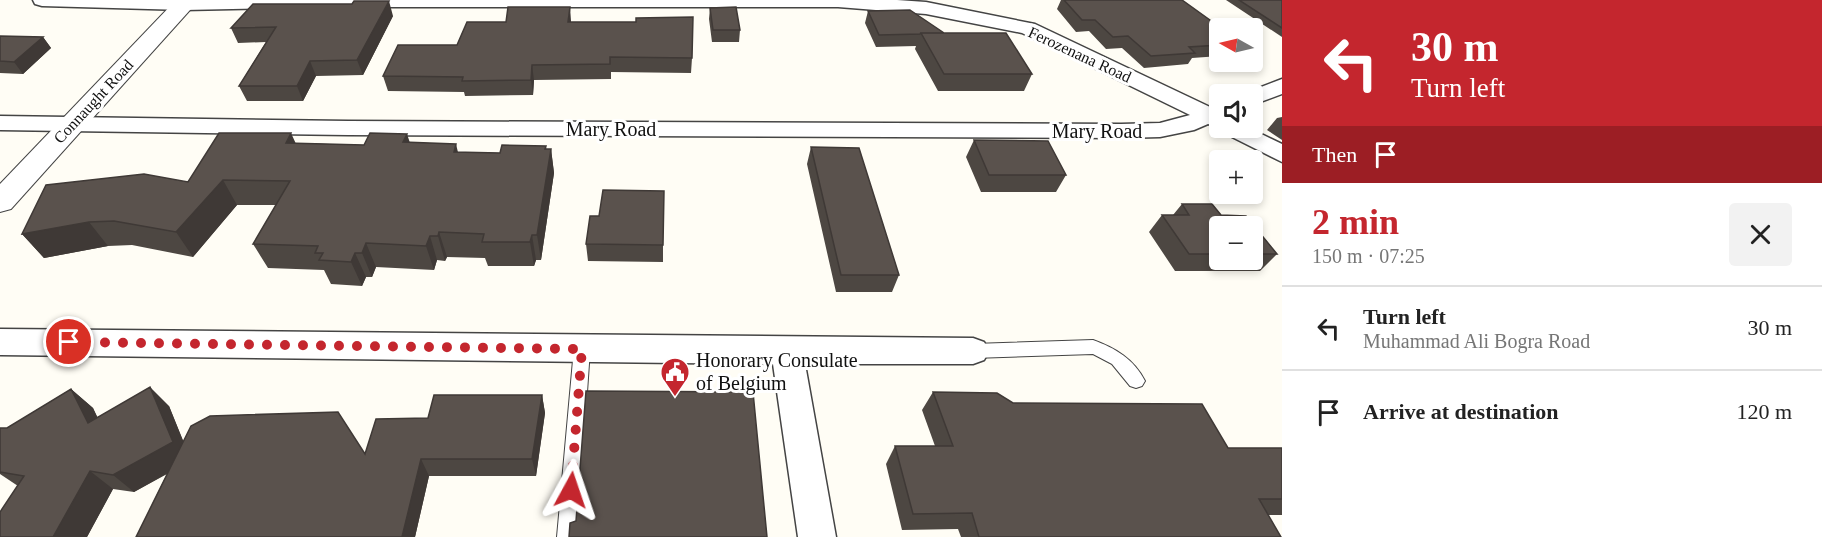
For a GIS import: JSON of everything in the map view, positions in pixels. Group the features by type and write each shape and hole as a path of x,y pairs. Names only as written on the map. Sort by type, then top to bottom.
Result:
{"street":[{"name":"Ferozenana Road","path":"42,0 186,2 830,1 878,3 926,8 1028,28 1209,113"},
{"name":"Connaught Road","path":"0,202 71,123 186,2"},
{"path":"1263,94 1282,86"},
{"name":"Mary Road","path":"0,123 360,128 1121,131 1160,130 1209,118"},
{"path":"1251,138 1282,154"},
{"path":"0,342 973,351"},
{"path":"787,351 817,537"}],"lane":[{"path":"973,351 1093,347 1107,351 1120,360 1136,381"},
{"path":"567,537 582,349"}],"building":[{"path":"1064,0 1182,0 1209,19 1209,46 1189,47 1195,53 1151,56 1128,36 1113,37 1095,20 1082,20"},
{"path":"1239,0 1282,0 1282,28"},
{"path":"354,1 389,1 357,60 310,61 297,86 239,86 276,27 231,28 253,4 352,4"},
{"path":"508,7 570,7 568,22 636,22 636,18 693,17 692,58 610,57 610,64 532,65 531,80 462,81 463,77 383,76 398,45 457,45 467,22 506,22"},
{"path":"736,7 740,30 713,30 710,8"},
{"path":"910,10 944,33 879,35 868,11"},
{"path":"921,33 1006,33 1032,74 944,74"},
{"path":"0,36 43,37 14,62 0,61"},
{"path":"219,133 291,133 286,143 364,145 370,133 407,134 403,142 456,144 454,152 500,153 502,145 546,146 545,149 551,149 537,235 532,235 530,242 482,242 484,234 439,232 438,236 430,236 426,246 366,243 362,253 355,253 351,262 319,260 323,253 315,253 318,246 253,244 290,181 223,180 176,232 114,221 89,222 22,234 46,185 144,174 188,182"},
{"path":"974,140 1048,141 1066,175 989,175"},
{"path":"811,147 859,148 899,275 841,275"},
{"path":"603,190 664,191 663,245 586,244 590,216 599,216"},
{"path":"1182,204 1212,204 1221,215 1246,216 1209,216 1209,254 1189,254 1162,215 1189,215"},
{"path":"1263,237 1277,254 1263,254"},
{"path":"150,387 173,442 113,475 90,471 53,537 0,537 0,512 24,476 0,472 0,428 7,428 71,389 88,423"},
{"path":"586,391 753,392 767,537 569,537 570,523 576,521"},
{"path":"933,392 997,393 1013,403 1202,404 1228,448 1282,448 1282,499 1259,499 1281,537 979,537 972,513 913,514 895,446 953,446"},
{"path":"434,395 542,395 532,459 421,459 402,537 136,537 191,426 210,416 338,412 365,454 376,419 428,418"}],"place":[{"name":"Honorary Consulate of Belgium","path":"675,398"}],"route":[{"path":"69,342 582,349 571,490"}]}
